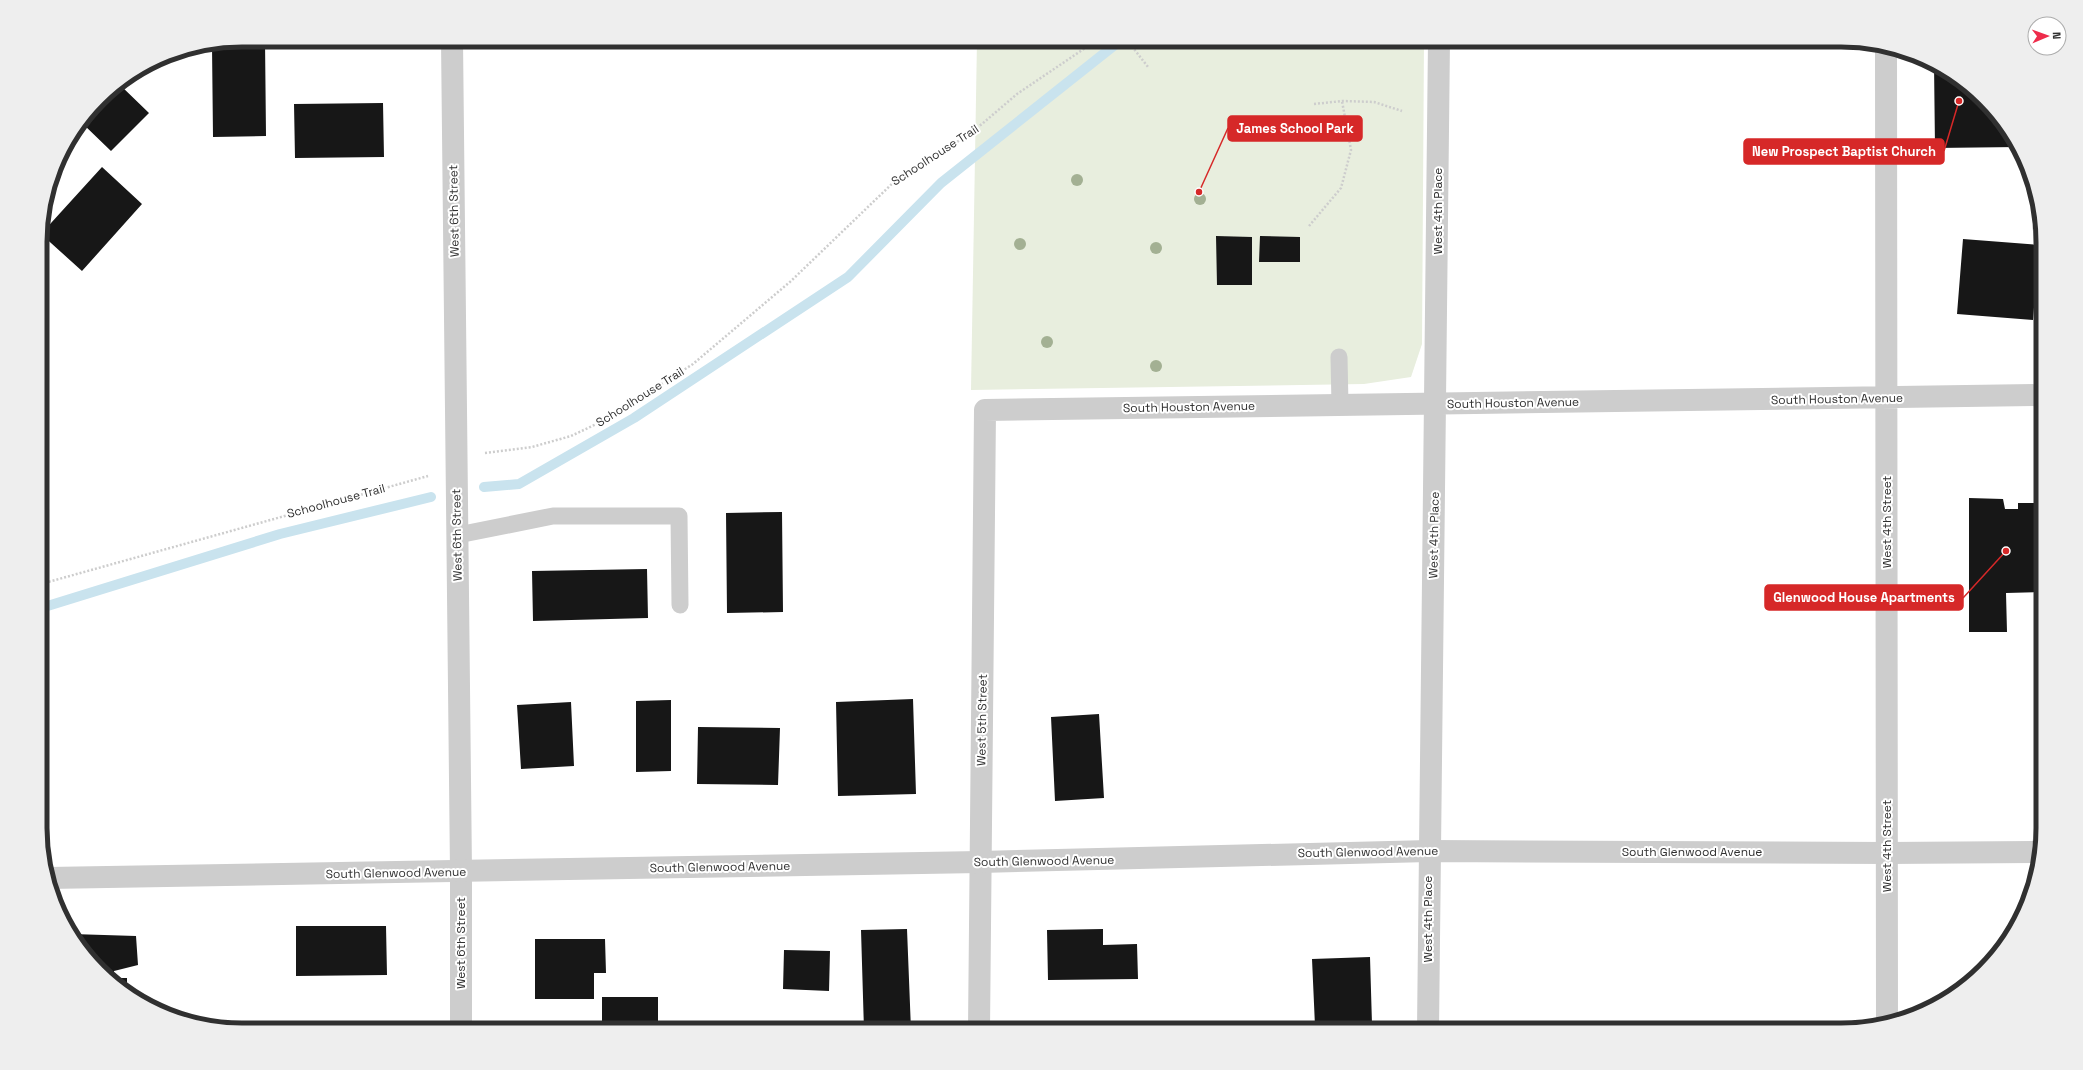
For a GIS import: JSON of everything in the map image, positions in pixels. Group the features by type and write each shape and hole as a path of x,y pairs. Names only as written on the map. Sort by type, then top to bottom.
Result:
{"street":[{"name":"West 6th Street","path":"452,47 458,536 461,1023"},
{"name":"West 4th Place","path":"1428,1023 1439,47"},
{"name":"West 4th Street","path":"1886,53 1887,1017"},
{"name":"South Houston Avenue","path":"985,410 2036,395"},
{"name":"West 5th Street","path":"979,1023 985,410"},
{"name":"South Glenwood Avenue","path":"54,878 980,862 1429,851 1887,854 2034,852"}],"lane":[{"path":"1339,357 1340,405"},
{"path":"458,536 553,516 679,516 680,605"}],"path":[{"name":"Schoolhouse Trail","path":"47,582 446,471 484,453 532,447 571,436 605,420 693,364 791,281 891,183 960,140 982,124 1017,94 1087,47"},
{"path":"1132,47 1148,67"},
{"path":"1309,226 1341,188 1351,150 1342,101"},
{"path":"1314,104 1342,101 1374,102 1402,111"}],"green space":[{"path":"977,47 1424,47 1422,344 1411,377 1364,384 971,390"}],"building":[{"path":"229,47 265,47 266,136 213,137 212,50"},
{"path":"1934,71 1970,95 1996,123 2011,147 1935,148"},
{"path":"123,87 149,113 111,151 85,126 95,113"},
{"path":"383,103 384,157 295,158 294,104"},
{"path":"102,167 142,204 82,271 47,239 47,227"},
{"path":"1216,236 1252,237 1252,285 1217,285"},
{"path":"1260,236 1300,237 1300,262 1259,262"},
{"path":"1963,239 2036,245 2036,282 2033,320 1957,314"},
{"path":"1969,498 2003,499 2005,509 2018,509 2018,503 2036,503 2036,592 2006,593 2007,632 1969,632"},
{"path":"782,512 783,612 727,613 726,513"},
{"path":"647,569 648,618 533,621 532,571"},
{"path":"913,699 916,794 838,796 836,702"},
{"path":"671,700 671,771 636,772 636,701"},
{"path":"571,702 574,766 521,769 517,705"},
{"path":"1099,714 1104,798 1055,801 1051,717"},
{"path":"698,727 780,728 778,785 697,784"},
{"path":"296,926 386,926 387,975 296,976"},
{"path":"907,929 911,1023 864,1023 861,930"},
{"path":"1103,929 1103,945 1137,944 1138,979 1048,980 1047,930"},
{"path":"79,934 136,936 138,965 114,971 114,976 95,957"},
{"path":"535,939 605,939 606,973 594,973 594,999 535,999"},
{"path":"784,950 830,951 829,991 783,989"},
{"path":"1370,957 1372,1023 1315,1023 1312,959"},
{"path":"117,978 127,978 127,986"},
{"path":"602,997 658,997 658,1023 602,1023"}],"waterway":[{"path":"484,487 519,484 634,418 848,277 941,183 1112,47"},
{"path":"47,606 280,534 431,497"}],"place":[{"name":"New Prospect Baptist Church","path":"1959,101"},
{"name":"James School Park","path":"1199,192"},
{"name":"Glenwood House Apartments","path":"2006,551"}]}
